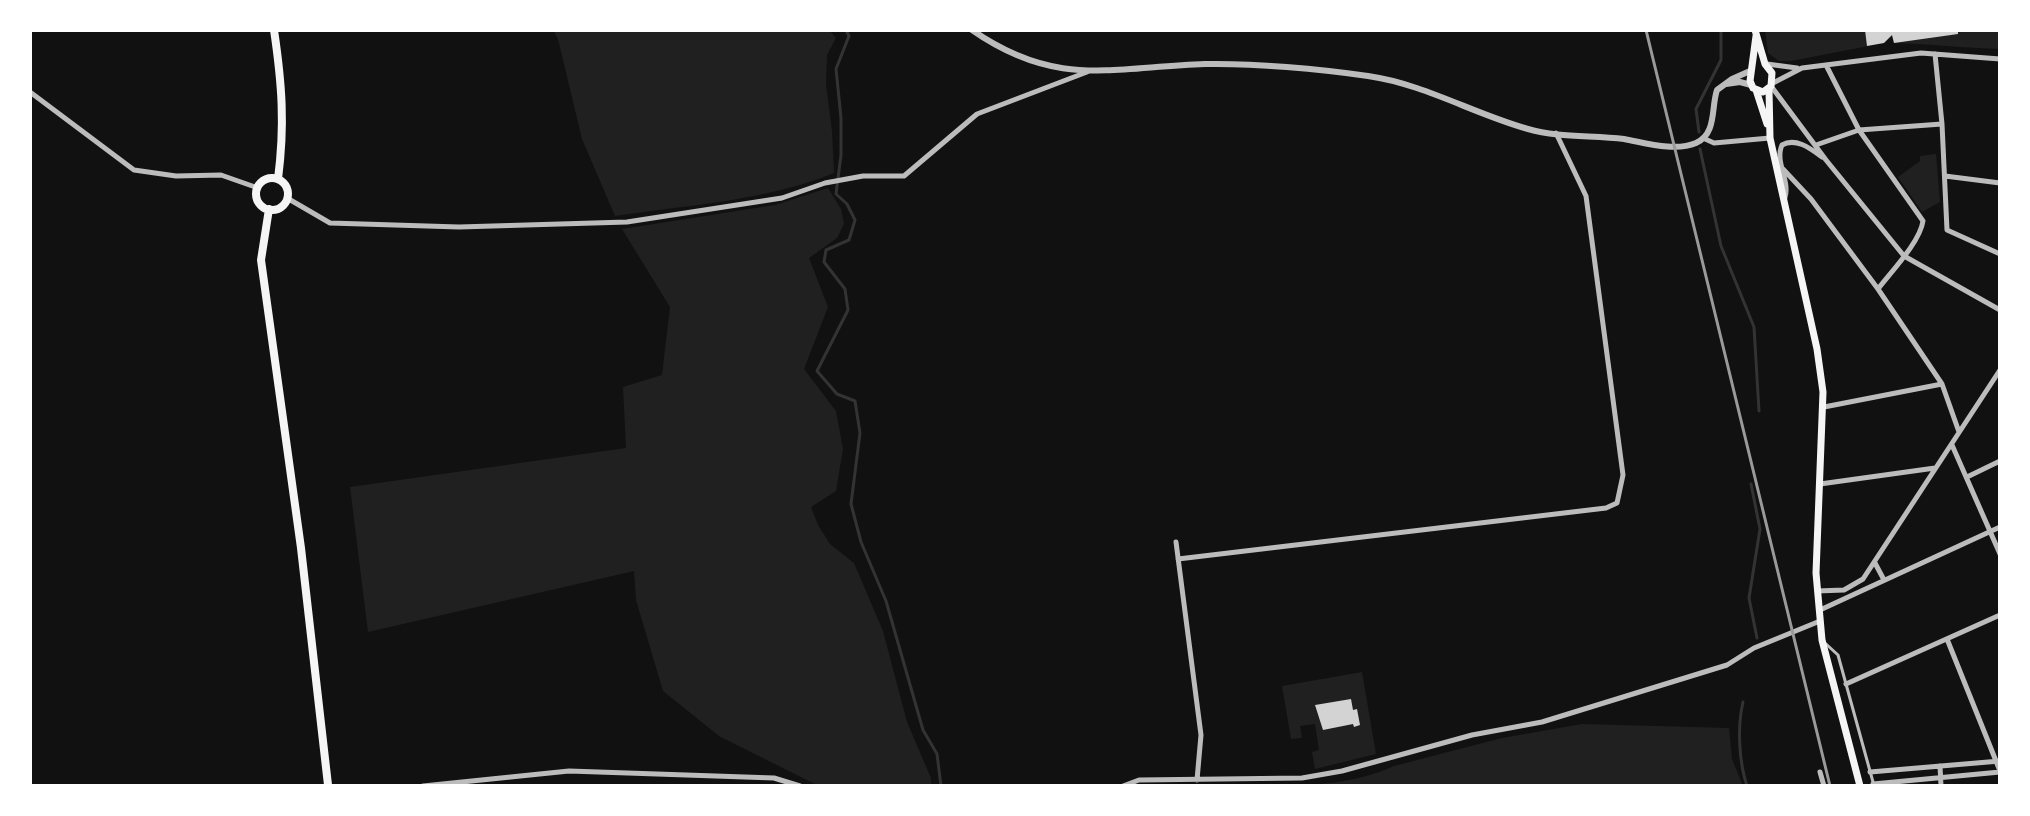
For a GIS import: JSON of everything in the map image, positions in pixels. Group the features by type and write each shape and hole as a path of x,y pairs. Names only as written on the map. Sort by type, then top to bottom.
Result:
{"highway":[{"path":"274,30 284,136 278,179"},
{"path":"267,179 278,179 287,187 287,198 282,207 269,209 259,202 258,188 267,179"},
{"path":"269,209 261,260 301,548 327,786 335,786"}],"main road":[{"path":"1755,33 1766,64 1772,70 1769,134"},
{"path":"1755,33 1751,70 1754,87 1779,163 1783,201 1817,349 1824,407 1817,591 1822,640 1860,786"},
{"path":"1751,70 1757,64 1766,64"},
{"path":"1754,87 1763,92 1771,86"}],"street":[{"path":"972,30 1020,56 1063,69 1087,72 1206,64 1368,76 1404,84 1532,130 1674,147 1696,143 1703,138 1710,129 1715,97 1722,84 1751,70"},
{"path":"1766,64 1802,68 1921,53 2000,59"},
{"path":"1935,54 1947,230 2000,254"},
{"path":"1826,65 1859,130 1923,221 1922,228 1904,256 1878,289"},
{"path":"1802,68 1771,86 1904,256 2000,310"},
{"path":"287,198 330,223 459,227 627,222 782,198 838,180 863,176 904,176 977,114 1087,72"},
{"path":"1722,84 1740,82 1754,87"},
{"path":"30,92 134,170 176,176 221,175 258,188"},
{"path":"1816,145 1859,130 1942,124"},
{"path":"1178,559 1606,508 1617,503 1623,475 1586,196 1556,133"},
{"path":"1703,138 1714,143 1769,134"},
{"path":"1826,160 1807,147 1787,141 1780,150 1779,163 1811,199 1878,289 1942,384 1959,432"},
{"path":"1945,176 2000,183"},
{"path":"1855,594 2000,370"},
{"path":"1824,407 1942,384"},
{"path":"1951,444 2000,554"},
{"path":"1967,477 2000,461"},
{"path":"1820,484 1936,468"},
{"path":"1819,611 2000,527"},
{"path":"1176,542 1201,735 1197,780"},
{"path":"1875,562 1884,580"},
{"path":"1817,591 1844,590 1863,579"},
{"path":"1846,684 2000,615"},
{"path":"1123,786 1139,780 1302,778 1342,771 1472,735 1542,722 1727,665 1754,648 1820,621"},
{"path":"1873,785 2000,771 1947,639"},
{"path":"1870,772 1998,761"},
{"path":"1940,766 1941,786"},
{"path":"423,786 569,771 774,778 800,786"},
{"path":"1820,772 1824,786"}],"lane":[{"path":"1822,640 1838,655 1873,785"}],"shaded area":[{"path":"553,30 829,30 836,38 827,55 826,84 834,173 754,196 615,216 582,139 558,39"},
{"path":"1765,30 2000,30 2000,49 1894,43 1892,36 1884,43 1779,61 1768,53"},
{"path":"1936,154 1940,202 1922,212 1898,177 1920,161 1920,156"},
{"path":"828,188 841,209 844,224 837,238 809,258 828,307 804,369 836,411 843,449 836,491 811,507 830,544 854,563 883,631 907,722 931,778 931,786 819,786 719,736 663,691 636,600 634,571 368,632 350,487 626,448 623,387 662,375 670,307 622,229 775,205"},
{"path":"1362,672 1376,754 1315,769 1312,752 1319,750 1315,724 1300,726 1302,738 1291,739 1282,686"},
{"path":"1582,724 1729,728 1732,759 1743,786 1217,786 1307,785 1352,780 1502,738"}],"building":[{"path":"1865,30 1958,30 1958,34 1894,43 1892,35 1884,43 1867,46"},
{"path":"1351,699 1360,725 1323,730 1315,705"}],"waterway":[{"path":"846,30 849,36 836,69 841,118 841,155 836,194 847,204 855,220 849,240 826,250 824,262 845,289 848,310 817,371 837,394 855,401 860,433 851,504 861,542 886,601 923,730 937,754 941,786"},
{"path":"1699,132 1696,109 1721,60 1721,30"},
{"path":"1700,149 1721,246 1754,327 1759,411"},
{"path":"1751,484 1760,529 1749,598 1757,638"},
{"path":"1743,702 1740,744 1747,786"}],"railway":[{"path":"1646,30 1830,786"}]}
